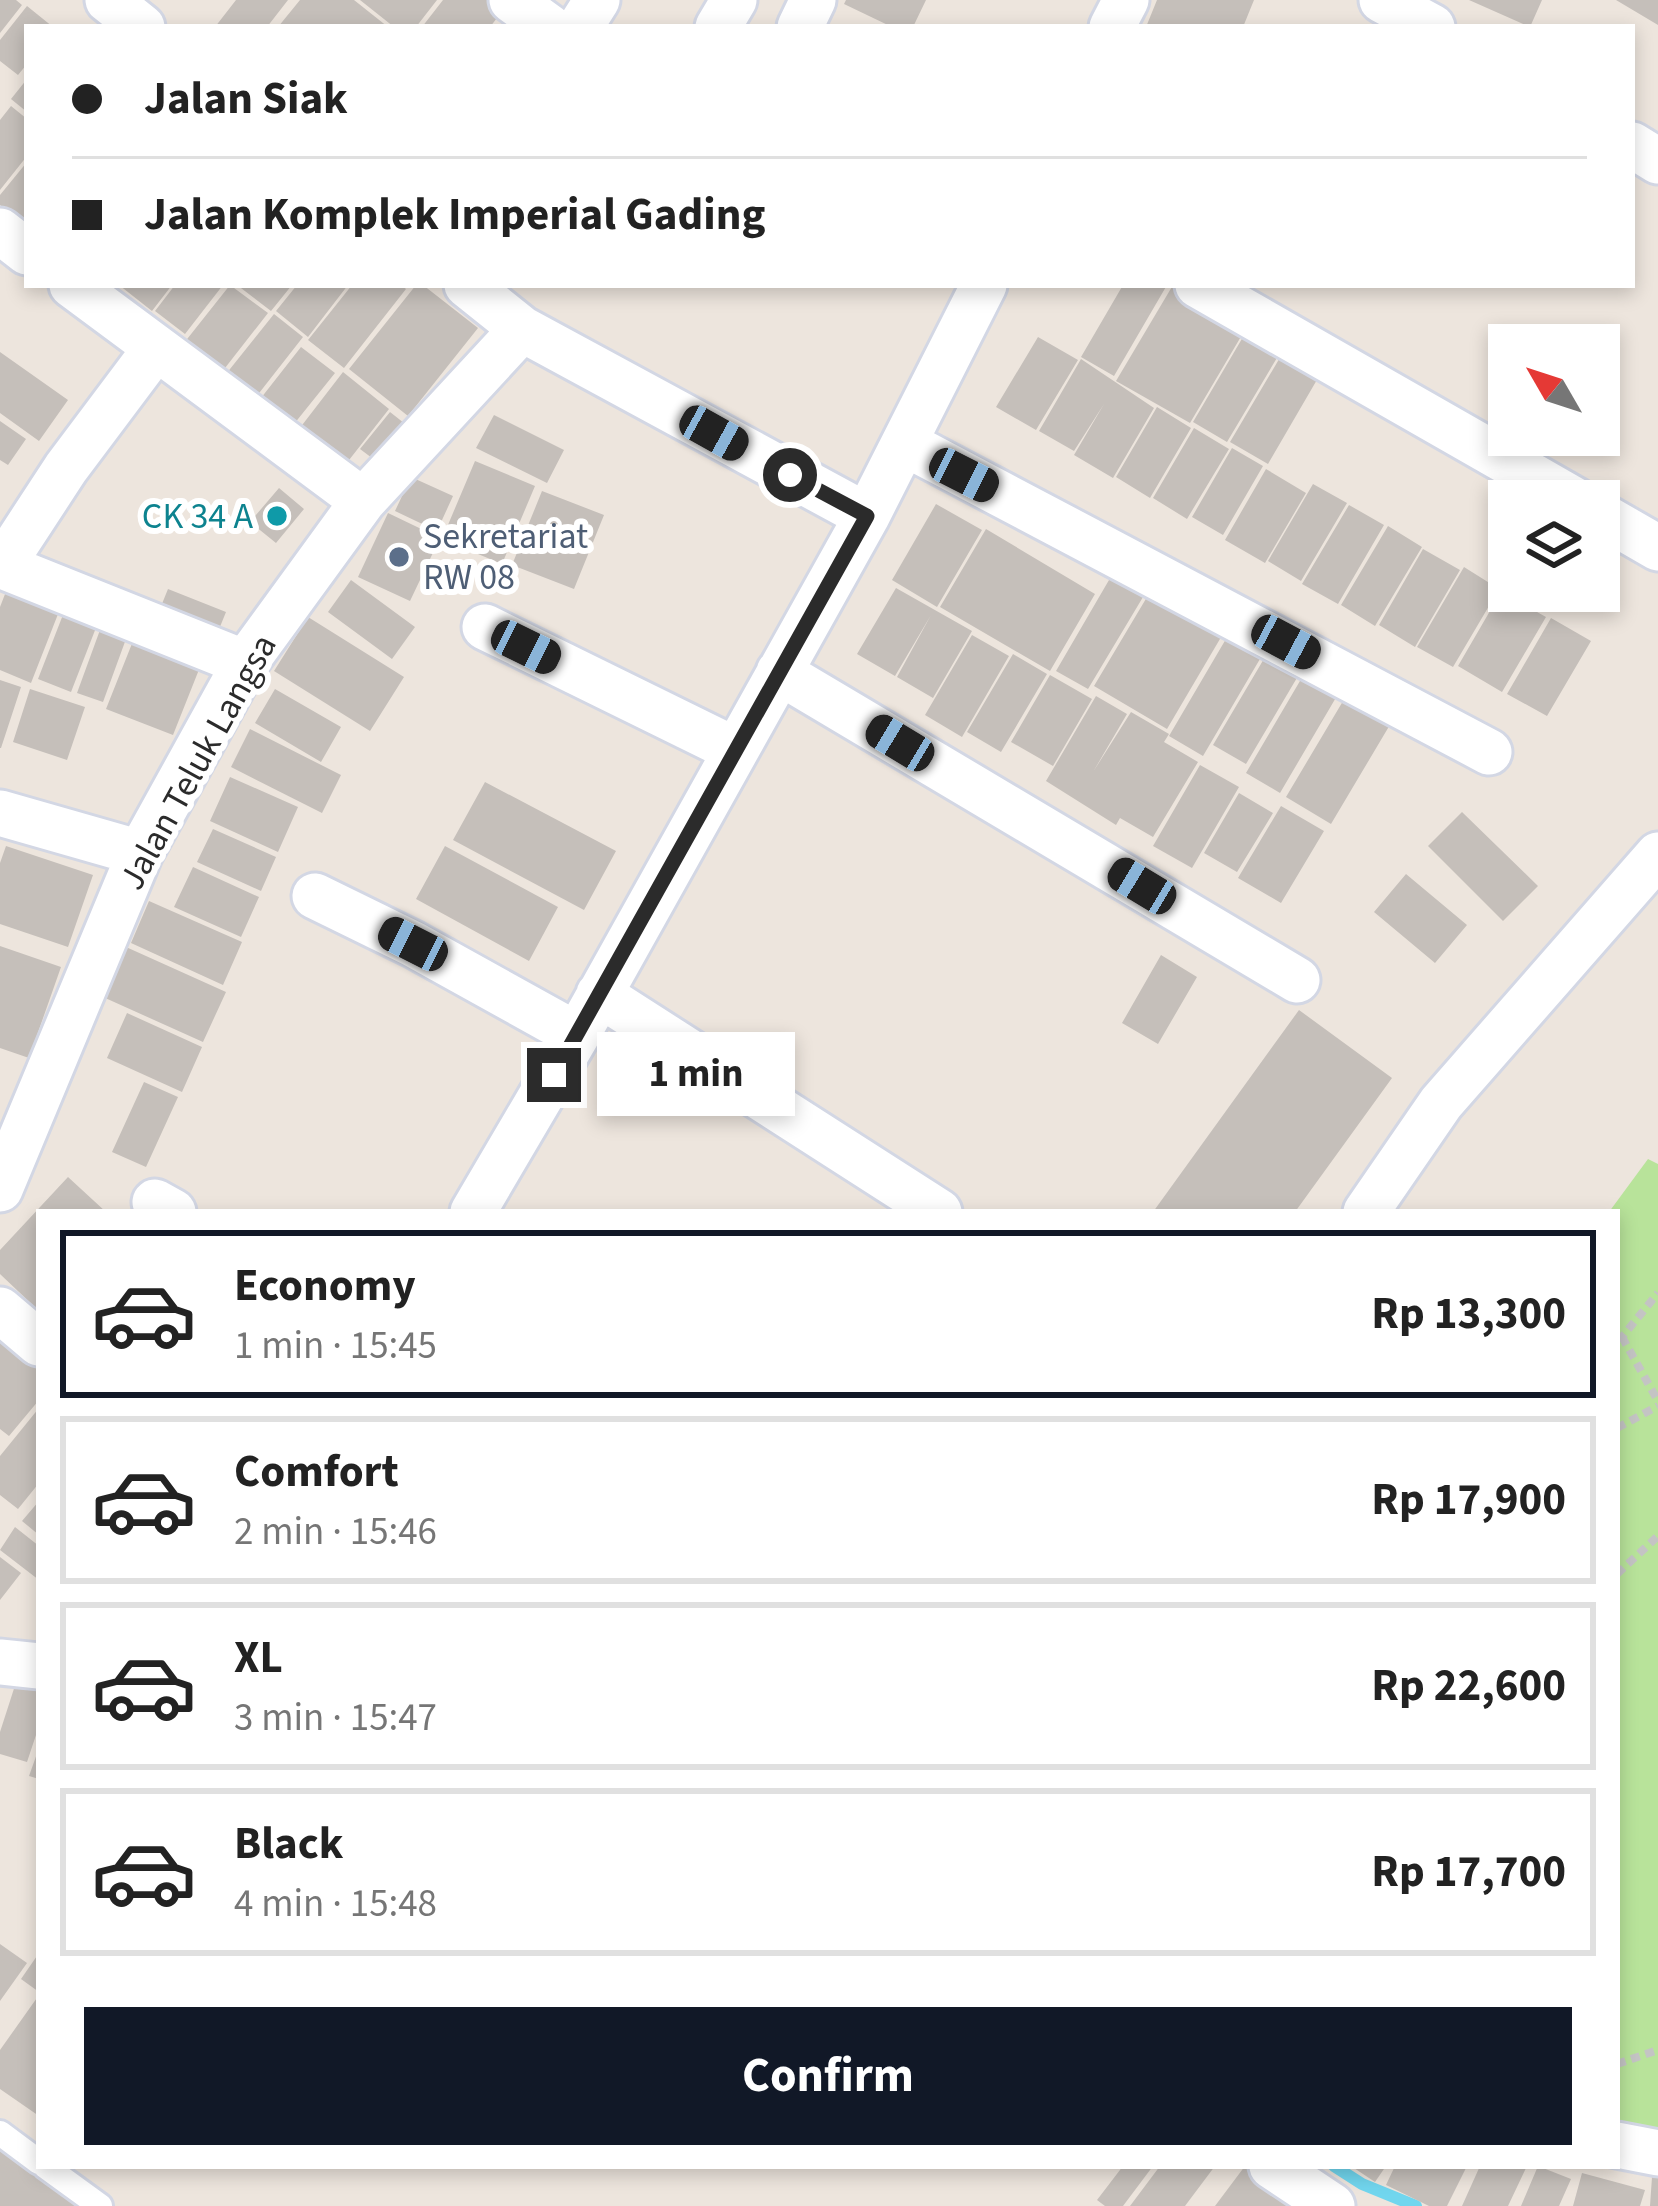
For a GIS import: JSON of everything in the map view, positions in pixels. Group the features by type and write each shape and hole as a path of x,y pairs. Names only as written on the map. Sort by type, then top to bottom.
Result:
{"street":[{"path":"108,0 138,24"},
{"path":"512,0 544,24"},
{"path":"76,288 364,502"},
{"path":"470,288 522,329 867,516"},
{"path":"475,1209 867,516 983,288"},
{"path":"1203,288 1539,480"},
{"name":"Jalan Teluk Langsa","path":"0,1189 18,1092 140,853 245,664 364,502 522,329"},
{"path":"156,348 66,468 1,566 245,664"},
{"path":"906,444 1489,752"},
{"path":"1620,526 1658,548"},
{"path":"485,627 733,749"},
{"path":"779,672 1297,980"},
{"path":"0,813 140,853"},
{"path":"1368,1209 1441,1103 1658,855"},
{"path":"316,896 577,1035"},
{"path":"599,994 934,1209"},
{"path":"0,1310 36,1340"},
{"path":"0,1662 36,1666"},
{"path":"1620,2146 1658,2153"},
{"path":"1277,2169 1333,2206"}],"lane":[{"path":"0,2133 36,2160"},
{"path":"49,2169 100,2206"}],"path":[{"path":"1620,1426 1658,1404 1620,1337 1658,1293"},
{"path":"1620,1571 1658,1537"},
{"path":"1620,2063 1658,2050"}],"green space":[{"path":"1648,1159 1658,1164 1658,2162 1620,2158 1620,1209 1611,1209"}],"building":[{"path":"0,0 22,5 0,33"},
{"path":"236,0 288,0 269,24 217,24"},
{"path":"300,0 354,0 384,24 280,24"},
{"path":"360,0 437,0 418,24 390,24"},
{"path":"443,0 511,0 492,24 424,24"},
{"path":"846,0 926,0 914,24 886,24 844,4"},
{"path":"1157,0 1254,0 1244,24 1147,24"},
{"path":"1469,0 1542,0 1531,24"},
{"path":"1616,0 1658,0 1658,25"},
{"path":"27,6 49,24 24,24 24,68 18,75 0,61 0,40"},
{"path":"24,83 24,110 11,99"},
{"path":"11,106 24,117 24,160 0,190 0,120"},
{"path":"24,166 24,224 0,205 0,195"},
{"path":"123,288 170,288 152,311"},
{"path":"173,288 221,288 185,334 155,311"},
{"path":"228,288 268,313 218,377 180,348"},
{"path":"241,288 290,288 271,311"},
{"path":"295,288 346,288 308,337 276,311"},
{"path":"350,288 406,289 344,368 308,340"},
{"path":"414,288 427,288 478,328 408,416 349,369"},
{"path":"1121,288 1165,288 1114,376 1081,357"},
{"path":"1171,288 1193,288 1249,323 1190,423 1116,381"},
{"path":"274,314 303,337 256,397 226,374"},
{"path":"1253,320 1287,341 1227,442 1193,422"},
{"path":"1038,337 1078,360 1036,430 996,407"},
{"path":"1288,344 1325,366 1268,464 1230,442"},
{"path":"301,347 335,373 294,424 261,398"},
{"path":"0,352 68,400 39,441 0,413"},
{"path":"1081,359 1154,408 1113,478 1074,455 1104,404 1074,451 1039,431"},
{"path":"343,372 389,409 342,469 296,433"},
{"path":"1157,407 1191,428 1150,498 1116,477"},
{"path":"390,412 409,427 380,464 360,449"},
{"path":"494,415 564,450 547,483 476,448"},
{"path":"0,421 26,439 8,465 0,460"},
{"path":"1194,428 1229,449 1187,519 1153,498"},
{"path":"1232,448 1263,466 1223,535 1192,517"},
{"path":"475,461 535,486 502,564 442,539"},
{"path":"1266,469 1306,493 1265,563 1225,540"},
{"path":"411,477 453,496 437,531 395,511"},
{"path":"1313,484 1347,503 1301,581 1268,561"},
{"name":"CK 34 A","path":"279,488 304,509 276,543 250,522"},
{"path":"542,491 604,515 574,589 512,565"},
{"path":"936,504 982,530 937,607 892,580"},
{"path":"1349,505 1384,525 1338,604 1302,584"},
{"name":"Sekretariat RW 08","path":"388,513 440,538 410,601 358,577"},
{"path":"1388,526 1422,547 1375,626 1341,605"},
{"path":"986,529 1095,594 1050,671 940,607"},
{"path":"1423,549 1460,570 1415,647 1379,625"},
{"path":"1464,567 1488,582 1488,608 1453,667 1417,647"},
{"path":"1116,568 1149,587 1088,689 1056,671"},
{"path":"351,580 415,627 392,659 328,612"},
{"path":"896,588 972,631 933,698 897,677 931,615 895,676 857,654"},
{"path":"7,589 60,609 31,683 0,670 0,607"},
{"path":"168,589 226,612 213,644 155,621"},
{"path":"1150,592 1227,627 1167,729 1094,686"},
{"path":"66,607 99,620 71,692 38,679"},
{"path":"1489,612 1537,612 1546,617 1502,692 1458,666"},
{"path":"308,617 404,677 370,731 274,671"},
{"path":"1551,618 1591,641 1547,716 1507,694"},
{"path":"104,619 130,628 103,702 77,693"},
{"path":"1233,627 1267,647 1203,756 1169,736"},
{"path":"972,635 1009,656 962,737 925,715"},
{"path":"135,636 202,662 173,735 106,709"},
{"path":"1268,652 1301,671 1246,764 1213,745"},
{"path":"1013,654 1047,674 1001,752 967,732"},
{"path":"1307,669 1341,689 1280,793 1246,773"},
{"path":"1050,675 1092,699 1053,766 1011,742"},
{"path":"0,680 21,687 1,748 0,748"},
{"path":"30,689 85,707 67,760 13,742"},
{"path":"275,689 341,727 321,762 255,723"},
{"path":"1349,691 1394,718 1331,824 1286,797"},
{"path":"1096,696 1127,714 1093,772 1131,712 1169,734 1164,742 1198,762 1153,837 1120,818 1116,825 1046,781"},
{"path":"250,729 341,775 322,813 231,767"},
{"path":"1200,765 1239,787 1192,868 1153,846"},
{"path":"230,777 298,807 278,852 210,821"},
{"path":"485,782 616,851 584,910 453,840"},
{"path":"1239,793 1273,813 1237,872 1204,853"},
{"path":"1281,806 1324,831 1281,903 1238,878"},
{"path":"1462,812 1538,886 1503,921 1428,846"},
{"path":"213,829 276,857 261,891 197,862"},
{"path":"6,846 93,875 68,947 0,924 0,863"},
{"path":"445,846 558,907 529,961 416,899"},
{"path":"193,867 259,897 241,937 174,907"},
{"path":"1406,874 1467,925 1435,963 1374,912"},
{"path":"149,901 242,942 223,985 131,943"},
{"path":"0,946 61,967 29,1058 0,1048"},
{"path":"126,947 226,992 203,1042 103,997"},
{"path":"1161,955 1197,977 1158,1044 1122,1023"},
{"path":"1299,1010 1392,1078 1297,1209 1155,1209"},
{"path":"127,1013 202,1047 182,1092 107,1058"},
{"path":"144,1082 178,1097 146,1167 112,1152"},
{"path":"68,1177 103,1209 38,1209"},
{"path":"36,1211 36,1308 0,1274 0,1250"},
{"path":"0,1331 36,1361 36,1404 9,1436 0,1429"},
{"path":"36,1412 36,1487 18,1509 0,1495 0,1456"},
{"path":"36,1505 36,1533 22,1521"},
{"path":"15,1527 36,1544 36,1578 0,1550"},
{"path":"0,1557 21,1573 0,1600"},
{"path":"20,1670 36,1675 36,1735 27,1762 0,1754 0,1732"},
{"path":"0,1944 27,1963 0,2001"},
{"path":"36,1957 36,1990 21,1979"},
{"path":"36,1999 36,2114 0,2089 0,2050"},
{"path":"0,2136 81,2206 0,2206"},
{"path":"1121,2169 1151,2169 1123,2206 1105,2206 1097,2200"},
{"path":"1158,2169 1213,2169 1185,2206 1130,2206"},
{"path":"1243,2169 1260,2169 1310,2206 1215,2206"},
{"path":"1356,2169 1384,2169 1375,2182"},
{"path":"1394,2169 1466,2169 1447,2206 1429,2206 1386,2185"},
{"path":"1479,2169 1526,2169 1508,2206 1462,2206"},
{"path":"1537,2169 1571,2179 1559,2206 1521,2206"},
{"path":"1582,2173 1645,2190 1640,2206 1573,2206"},
{"path":"1652,2177 1658,2178 1658,2206 1650,2206"}],"waterway":[{"path":"1339,2169 1416,2206"}],"place":[{"name":"CK 34 A","path":"277,516"},
{"name":"Sekretariat RW 08","path":"399,557"}],"route":[{"path":"554,1075 867,516 790,475"}]}
